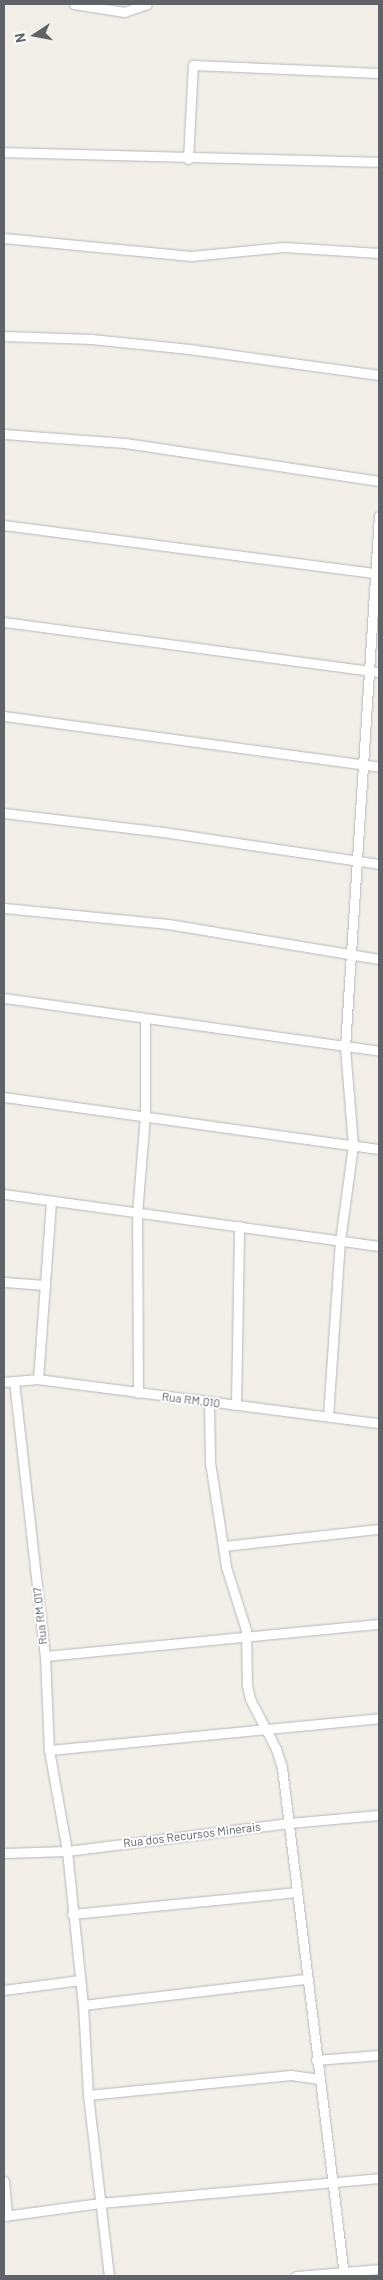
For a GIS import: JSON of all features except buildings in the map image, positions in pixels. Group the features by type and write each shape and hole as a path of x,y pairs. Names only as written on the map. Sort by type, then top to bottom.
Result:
{"street":[{"path":"74,4 124,12 147,4"},
{"path":"188,159 193,65 379,73"},
{"path":"4,152 188,159 379,162"},
{"path":"4,238 191,256 284,246 379,253"},
{"path":"4,336 91,339 189,349 379,375"},
{"path":"4,434 125,442 379,481"},
{"path":"328,1416 340,1241 353,1145 345,1047 369,671 378,574 379,516"},
{"path":"4,525 378,574"},
{"path":"4,622 379,672"},
{"path":"4,716 379,767"},
{"path":"4,813 164,832 379,864"},
{"path":"4,908 168,924 351,956 379,959"},
{"path":"4,998 379,1051"},
{"path":"138,1393 137,1214 145,1115 145,1019"},
{"path":"4,1097 379,1148"},
{"path":"4,1194 137,1214 240,1226 379,1246"},
{"path":"38,1379 51,1201"},
{"path":"236,1405 240,1226"},
{"path":"4,1282 45,1284"},
{"name":"Rua RM.010","path":"4,1382 38,1379 209,1403 379,1423"},
{"name":"Rua RM.017","path":"14,1381 44,1656 49,1750 67,1851 72,1914 83,2005 88,2095 109,2276"},
{"path":"209,1403 210,1462 226,1567 244,1620 247,1685 250,1699 266,1729 282,1768 330,2182 344,2274"},
{"path":"224,1546 379,1529"},
{"path":"44,1656 246,1639 379,1624"},
{"path":"49,1750 379,1718"},
{"name":"Rua dos Recursos Minerais","path":"4,1854 67,1851 289,1823 379,1815"},
{"path":"72,1914 295,1892"},
{"path":"83,2005 306,1979"},
{"path":"4,1990 80,1980"},
{"path":"316,2060 379,2055"},
{"path":"88,2095 291,2075 318,2080"},
{"path":"4,2181 6,2216 100,2204 379,2178"},
{"path":"296,2276 344,2274 379,2269"}]}
